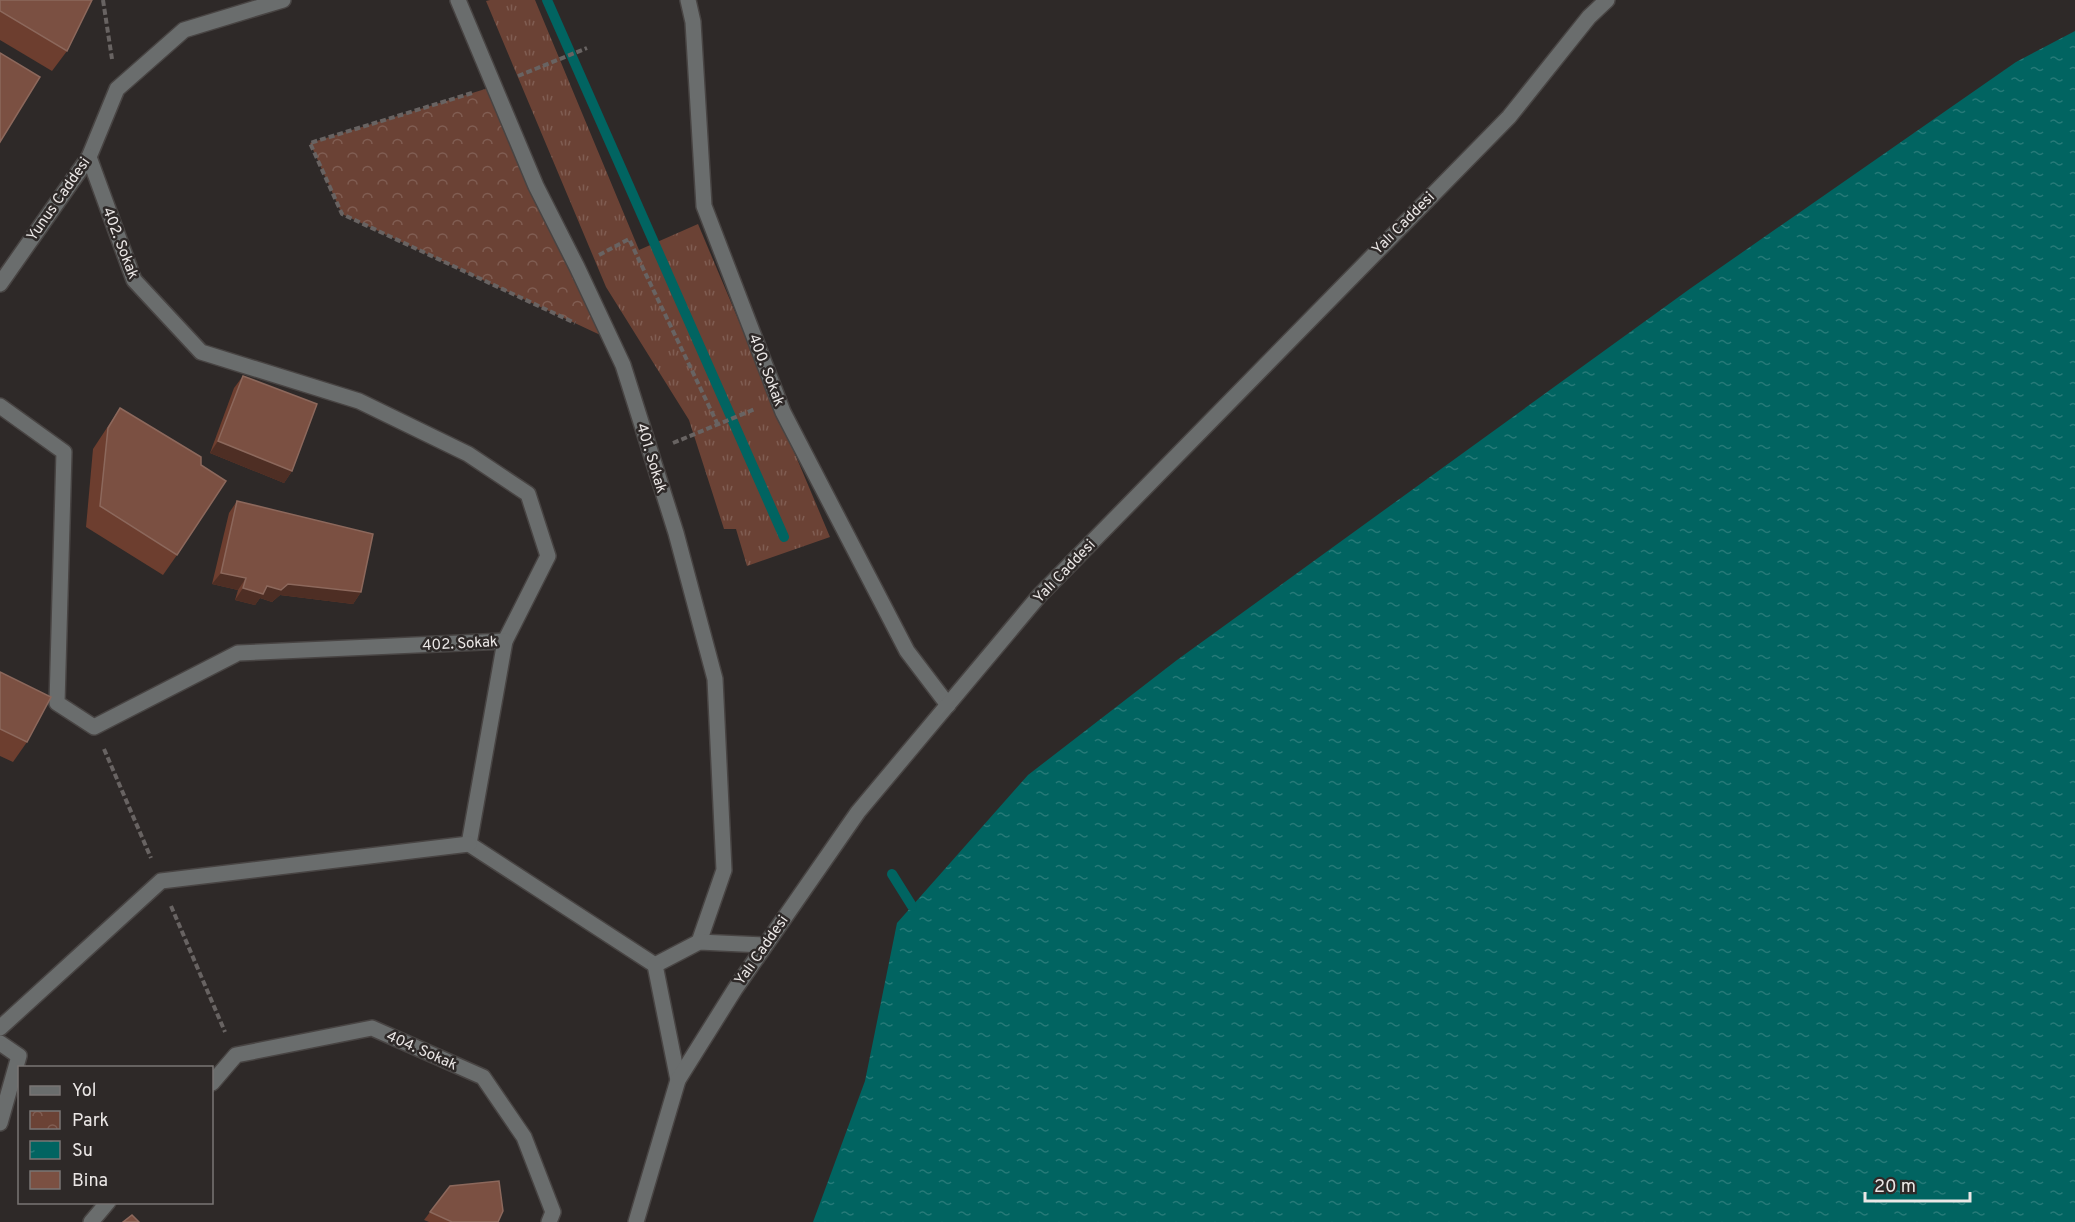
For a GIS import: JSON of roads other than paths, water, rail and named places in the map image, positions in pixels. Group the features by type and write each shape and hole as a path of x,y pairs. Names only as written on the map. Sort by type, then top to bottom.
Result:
{"street":[{"name":"Yunus Caddesi","path":"0,284 89,157 117,88 184,30 283,0"},
{"name":"401. Sokak","path":"458,0 536,186 578,267 623,365 676,532 715,679 724,870 699,942"},
{"name":"400. Sokak","path":"688,0 693,22 704,206 783,412 907,651 948,705"},
{"name":"Yalı Caddesi","path":"636,1222 678,1080 764,945 858,812 1039,596 1509,117 1589,17 1607,0"},
{"name":"402. Sokak","path":"0,406 64,452 57,703 94,726 238,653 505,641 548,556 528,494 468,454 359,401 201,352 134,280 89,157"},
{"path":"469,844 505,641"},
{"path":"0,1028 161,882 469,844 655,965 678,1080"},
{"path":"655,965 699,942 764,945"},
{"name":"404. Sokak","path":"213,1082 236,1055 372,1028 483,1077 524,1137 553,1212 549,1222"},
{"path":"0,1043 19,1056 0,1123"},
{"path":"91,1222 107,1204"}],"water":[{"path":"2075,31 2075,1222 813,1222 865,1081 897,923 1028,775 1177,660 1691,288 2016,62"}],"waterway":[{"path":"547,0 784,537"},
{"path":"892,874 912,906"}]}
